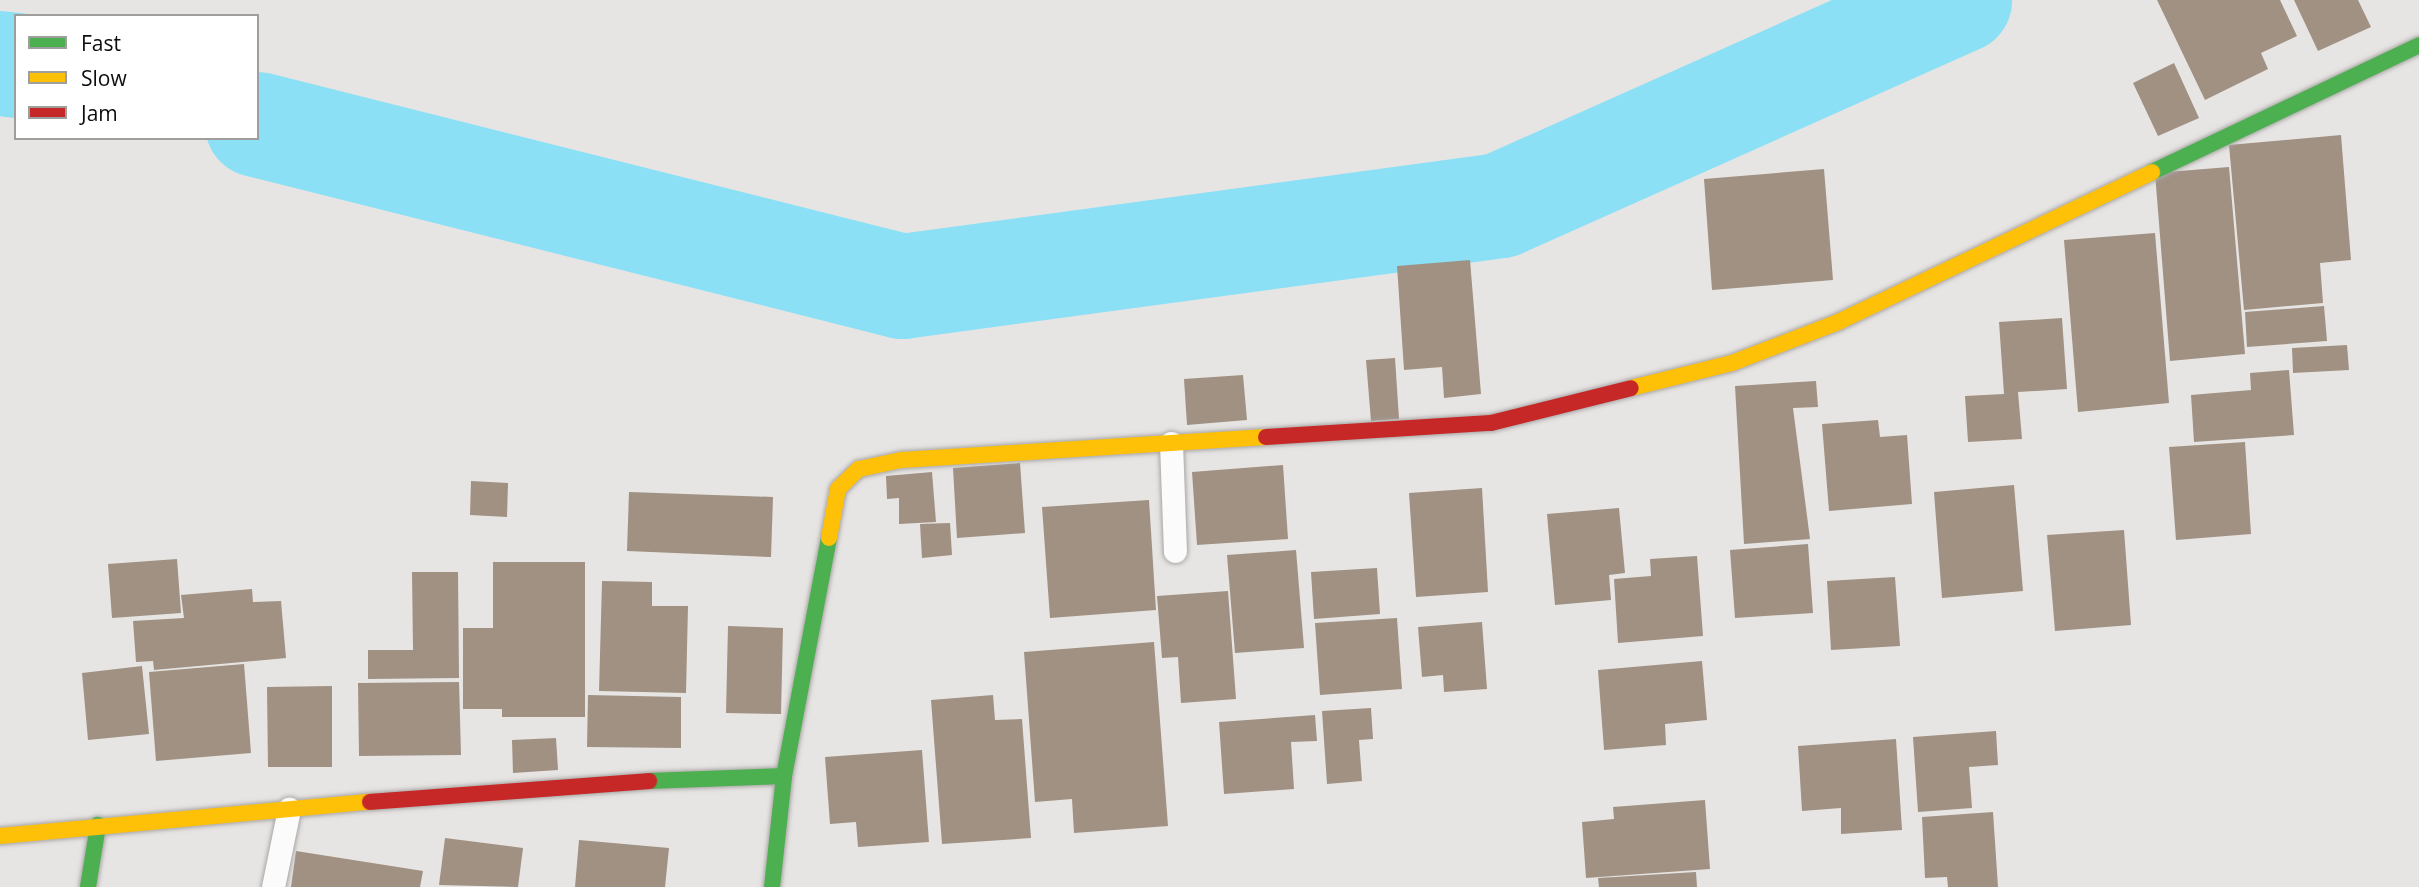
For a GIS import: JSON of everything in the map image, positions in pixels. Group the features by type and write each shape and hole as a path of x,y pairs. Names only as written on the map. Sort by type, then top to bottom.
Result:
{"street":[{"path":"772,887 783,776 844,478 901,460 1491,423 1732,363 1838,322 2419,45"},
{"path":"0,836 579,783 783,776"},
{"path":"89,887 98,825"}],"lane":[{"path":"1171,443 1175,551"},
{"path":"272,887 289,808"}],"building":[{"path":"2157,0 2280,0 2297,36 2261,53 2268,69 2205,100"},
{"path":"2294,0 2358,0 2371,27 2318,51"},
{"path":"2174,63 2199,118 2158,136 2133,83"},
{"path":"2341,135 2351,260 2320,263 2323,303 2244,310 2229,145"},
{"path":"2229,167 2245,354 2170,361 2155,173"},
{"path":"1824,169 1833,280 1712,290 1704,179"},
{"path":"2155,233 2169,403 2078,412 2064,240"},
{"path":"1470,260 1481,394 1444,398 1442,367 1404,370 1397,266"},
{"path":"2324,306 2327,341 2247,347 2245,312"},
{"path":"2062,318 2067,389 2018,392 2022,439 1968,442 1965,396 2004,394 1999,322"},
{"path":"2347,345 2349,370 2293,373 2292,348"},
{"path":"1395,358 1399,419 1371,421 1366,360"},
{"path":"2289,370 2294,435 2194,442 2191,395 2251,390 2250,373"},
{"path":"1243,375 1247,420 1187,425 1184,379"},
{"path":"1816,381 1818,407 1793,408 1810,539 1744,544 1735,386"},
{"path":"1878,420 1880,437 1907,435 1912,504 1829,511 1822,424"},
{"path":"2245,442 2251,534 2176,540 2169,447"},
{"path":"1020,463 1025,533 957,538 953,468"},
{"path":"1283,465 1288,539 1197,545 1192,472"},
{"path":"932,472 936,522 899,524 899,498 887,499 886,476"},
{"path":"471,481 508,483 507,517 470,515"},
{"path":"2014,485 2023,591 1942,598 1934,492"},
{"path":"1482,488 1488,592 1416,597 1409,493"},
{"path":"629,492 773,497 771,557 627,551"},
{"path":"1149,500 1156,610 1050,618 1042,507"},
{"path":"1619,508 1625,573 1609,575 1611,600 1555,605 1547,514"},
{"path":"950,523 952,555 922,558 920,524"},
{"path":"2124,530 2131,625 2055,631 2047,535"},
{"path":"1808,544 1813,613 1735,618 1730,550"},
{"path":"1296,550 1304,648 1235,653 1227,555"},
{"path":"1697,556 1703,636 1618,643 1614,579 1651,576 1650,559"},
{"path":"177,559 181,613 112,618 108,564"},
{"path":"493,562 585,562 585,717 502,717 502,709 463,709 463,628 493,628"},
{"path":"1377,568 1380,614 1314,619 1311,572"},
{"path":"412,572 458,572 459,678 368,679 368,650 413,650"},
{"path":"1895,577 1900,646 1831,650 1827,581"},
{"path":"602,581 652,582 652,606 688,606 686,693 599,691"},
{"path":"252,589 253,602 281,601 286,658 154,670 153,661 136,662 133,621 184,618 181,595"},
{"path":"1228,591 1236,699 1181,703 1178,657 1162,658 1157,596"},
{"path":"1397,618 1402,689 1320,695 1315,623"},
{"path":"1482,622 1487,689 1444,692 1443,675 1422,677 1418,627"},
{"path":"728,626 783,628 781,714 726,713"},
{"path":"1154,642 1168,826 1074,833 1072,799 1035,802 1024,652"},
{"path":"1702,661 1707,720 1665,724 1666,745 1604,750 1598,670"},
{"path":"244,664 251,753 156,761 149,672"},
{"path":"142,666 149,734 88,740 82,673"},
{"path":"459,682 461,755 359,756 358,683"},
{"path":"332,686 332,767 268,767 267,687"},
{"path":"588,695 681,697 681,748 587,747"},
{"path":"993,695 995,720 1022,719 1031,838 942,844 931,700"},
{"path":"1371,708 1373,739 1359,740 1362,781 1327,784 1322,711"},
{"path":"1315,715 1317,741 1291,742 1294,789 1224,794 1219,722"},
{"path":"1996,731 1998,765 1969,767 1972,808 1918,812 1913,737"},
{"path":"556,738 558,770 513,773 512,740"},
{"path":"1896,739 1902,830 1841,834 1841,808 1802,811 1798,746"},
{"path":"922,750 929,842 858,847 856,822 830,824 825,757"},
{"path":"1705,800 1710,869 1586,878 1582,822 1614,819 1613,807"},
{"path":"1993,812 1998,887 1948,887 1947,877 1925,878 1922,817"},
{"path":"445,838 523,848 518,887 439,885"},
{"path":"579,840 669,848 665,887 575,887"},
{"path":"296,851 423,871 420,887 291,887"},
{"path":"1696,872 1697,887 1599,887 1598,878"}],"waterway":[{"path":"259,125 902,286 1500,205 1959,0"},
{"path":"0,63 14,65"}],"traffic: fast":[{"path":"2152,172 2419,45"},
{"path":"772,887 784,776 829,538"},
{"path":"649,781 784,776"},
{"path":"88,887 98,825"}],"traffic: slow":[{"path":"1631,388 1732,363 1838,322 2152,172"},
{"path":"829,538 838,489 859,469 901,460 1266,437"},
{"path":"0,836 370,802"}],"traffic: jam":[{"path":"1266,437 1491,423 1631,388"},
{"path":"370,802 649,781"}]}
